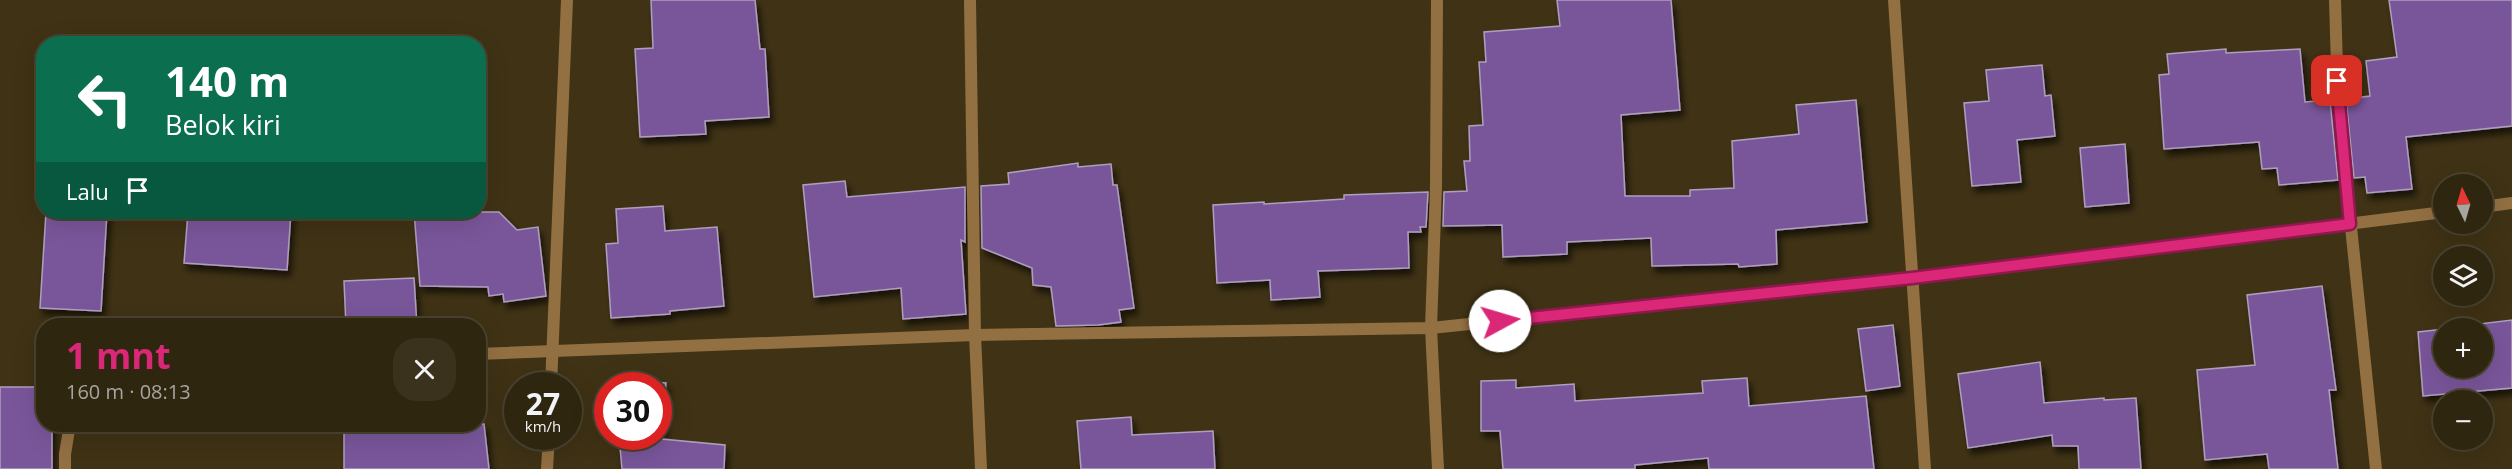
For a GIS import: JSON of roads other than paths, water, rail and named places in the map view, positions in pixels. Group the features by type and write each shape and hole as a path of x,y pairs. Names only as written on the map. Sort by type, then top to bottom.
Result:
{"street":[{"path":"552,372 567,0"},
{"path":"969,0 975,335 981,469"},
{"path":"1437,0 1436,186 1431,328 1438,469"},
{"path":"1894,0 1925,469"},
{"path":"2335,0 2338,101 2376,469"},
{"path":"2493,206 2512,203"},
{"path":"486,354 975,335 1431,328 1912,278 2433,213"},
{"path":"65,469 69,432"},
{"path":"547,469 548,450"}]}
